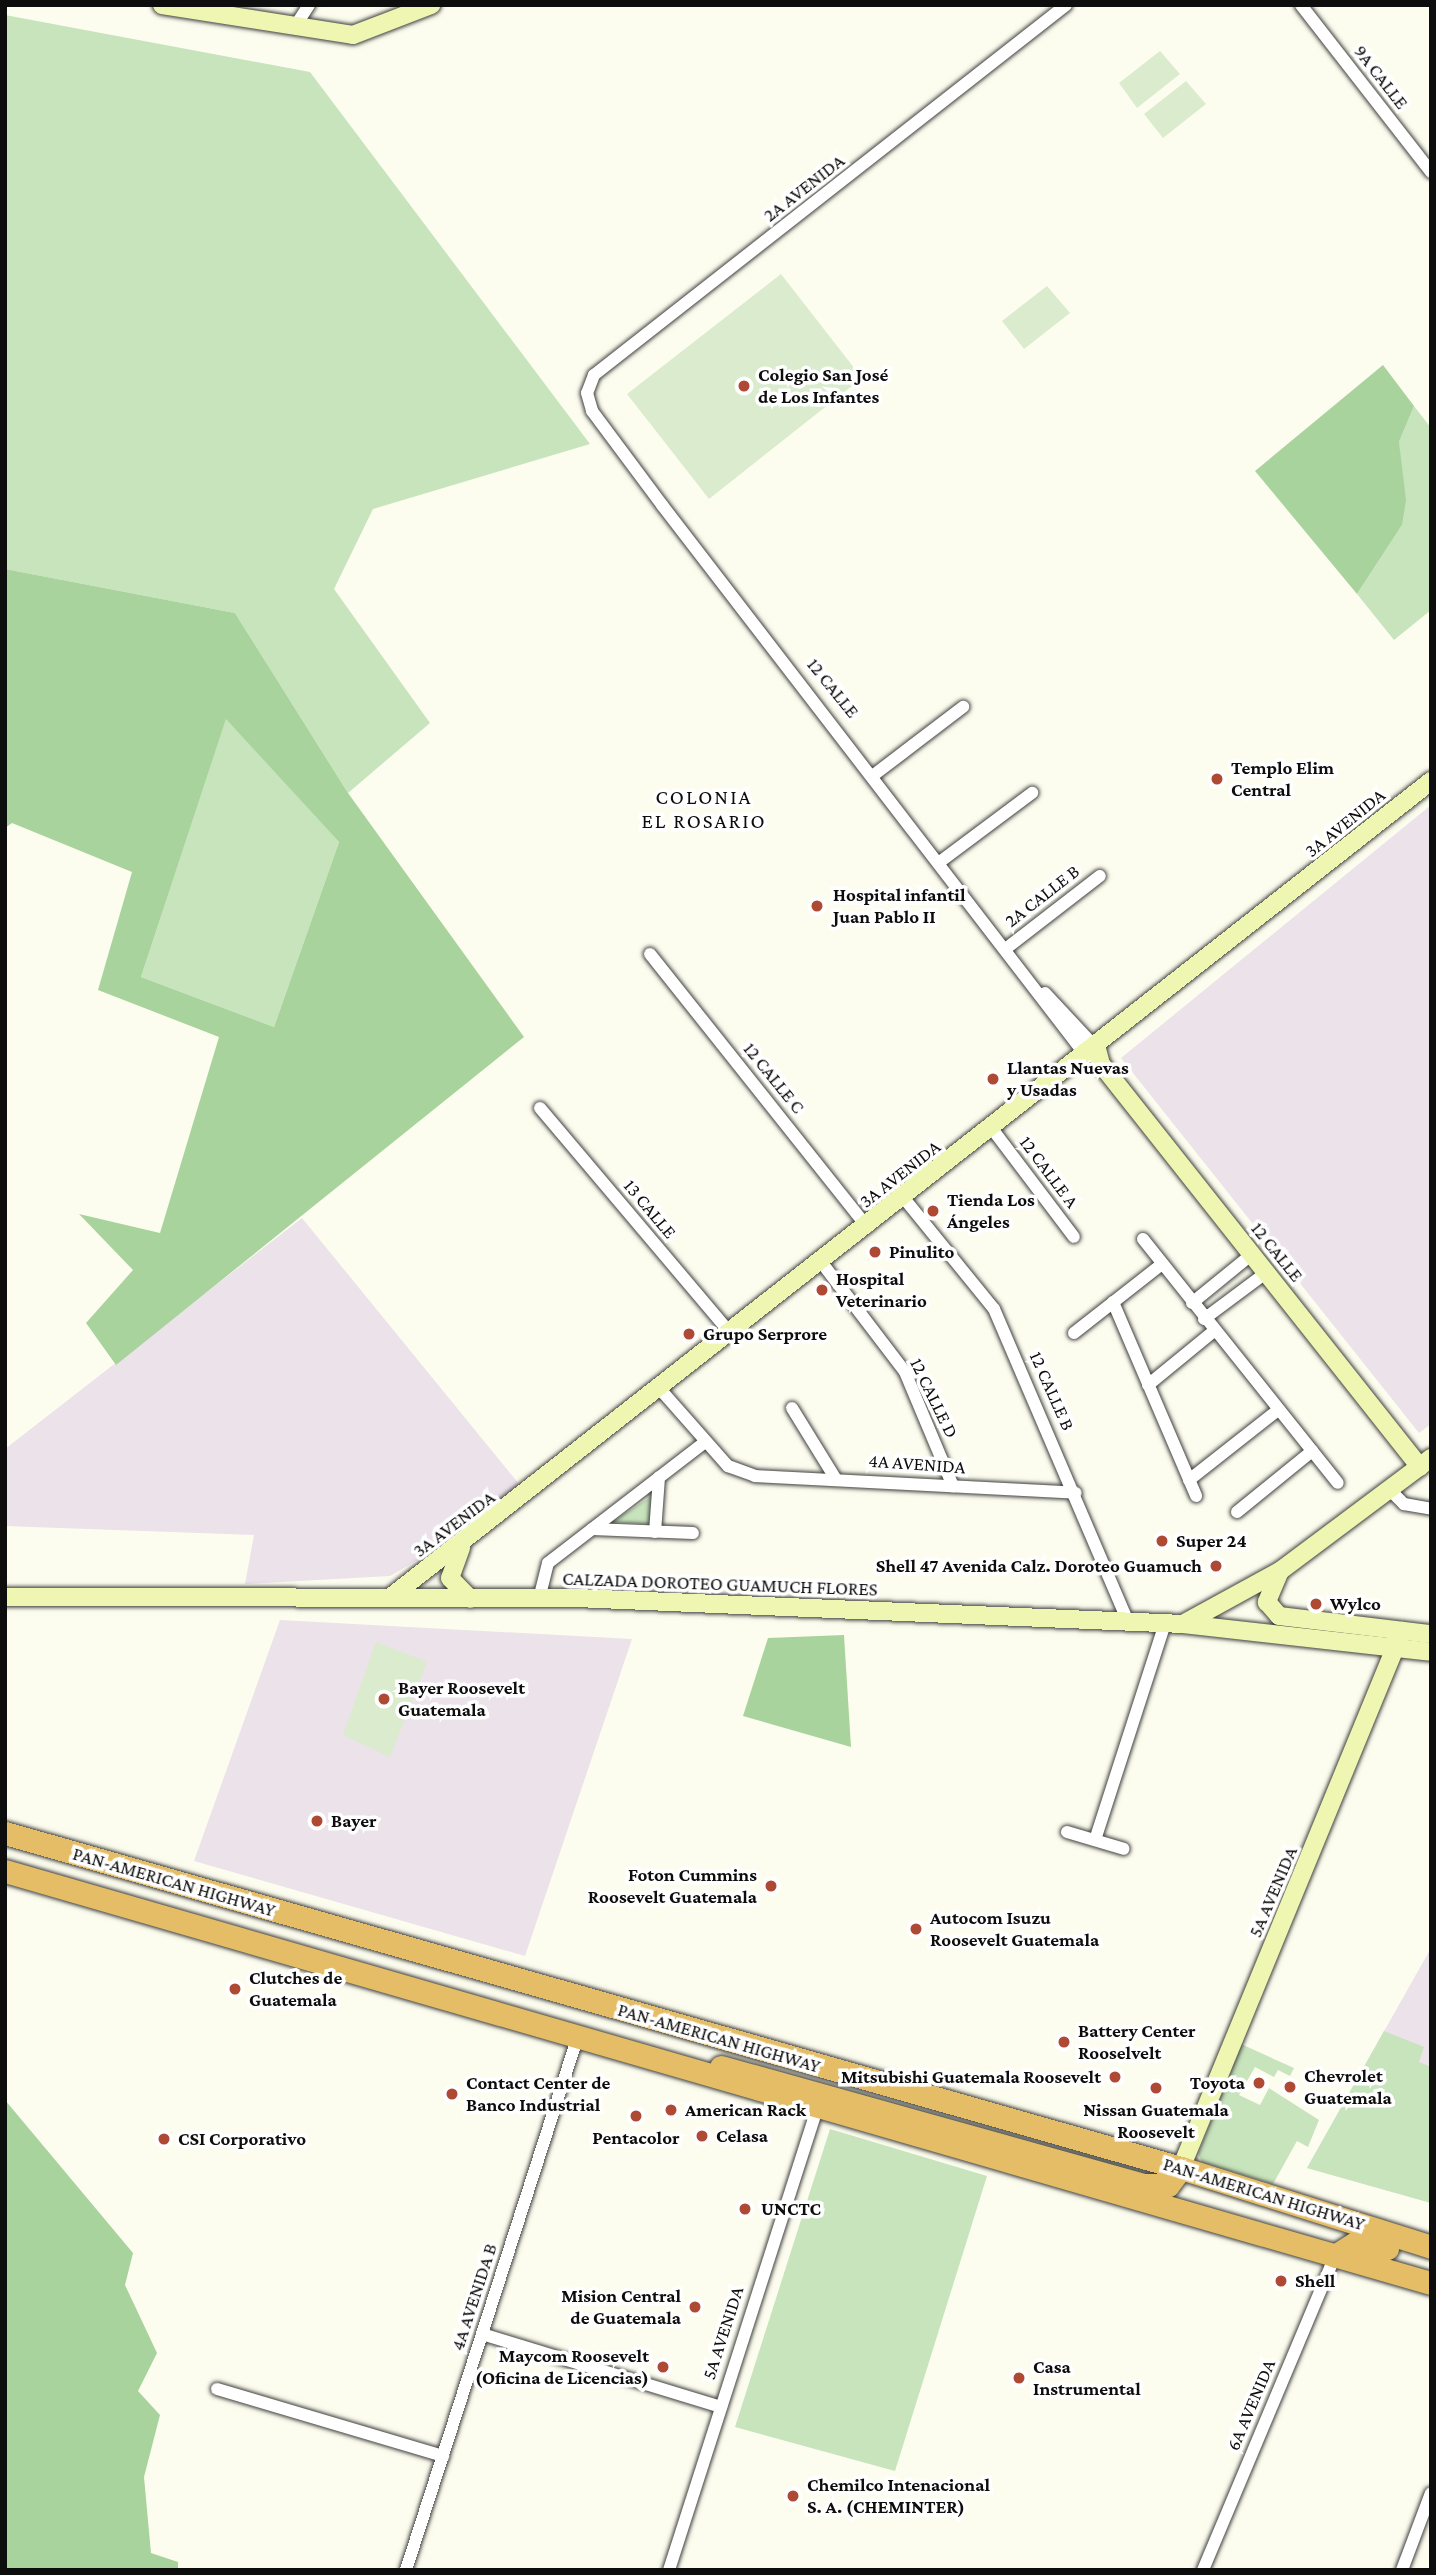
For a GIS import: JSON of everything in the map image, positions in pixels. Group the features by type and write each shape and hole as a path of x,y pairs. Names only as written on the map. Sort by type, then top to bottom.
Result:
{"highway":[{"name":"PAN-AMERICAN HIGHWAY","path":"5,1833 1181,2168 1431,2247"},
{"name":"PAN-AMERICAN HIGHWAY","path":"5,1871 578,2036 817,2108 1431,2283"},
{"path":"209,1931 249,1928 262,1919 257,1910 224,1897"},
{"path":"669,2064 761,2074 1143,2185 1168,2185 1181,2168"},
{"path":"1335,2256 1358,2241 1431,2260"}],"main road":[{"path":"162,5 369,34 431,5"},
{"name":"3A AVENIDA","path":"392,1596 732,1335 903,1198 1095,1056 1431,781"},
{"name":"12 CALLE","path":"1095,1056 1252,1254 1425,1463"},
{"path":"1183,1624 1280,1571 1425,1463"},
{"path":"465,1542 450,1578 470,1599"},
{"path":"1280,1571 1267,1598 1275,1614 1431,1634"},
{"name":"CALZADA DOROTEO GUAMUCH FLORES","path":"5,1597 392,1596 539,1599 1165,1623 1431,1652"},
{"name":"5A AVENIDA","path":"1181,2168 1397,1649 1402,1631"}],"street":[{"path":"296,25 309,5"},
{"name":"2A AVENIDA","path":"592,411 587,393 594,375 1066,5"},
{"name":"9A CALLE","path":"1301,5 1431,172"},
{"name":"12 CALLE","path":"592,411 940,861 1095,1056"},
{"path":"875,774 962,707"},
{"path":"940,861 1032,793"},
{"name":"2A CALLE B","path":"1008,947 1100,876"},
{"name":"12 CALLE C","path":"650,954 867,1227"},
{"name":"13 CALLE","path":"540,1108 732,1335"},
{"name":"12 CALLE A","path":"993,1130 1074,1237"},
{"name":"12 CALLE B","path":"903,1198 994,1309 1076,1493 1128,1622"},
{"path":"1143,1240 1338,1483"},
{"path":"1192,1303 1252,1254"},
{"name":"12 CALLE D","path":"822,1264 905,1372 953,1486"},
{"path":"1074,1332 1162,1264"},
{"path":"1204,1319 1267,1272"},
{"path":"1219,1282 1231,1299"},
{"path":"1113,1302 1195,1496"},
{"path":"1148,1385 1214,1331"},
{"path":"539,1599 548,1563 704,1443 660,1389"},
{"path":"792,1408 835,1478"},
{"path":"1189,1480 1278,1410"},
{"name":"4A AVENIDA","path":"704,1443 728,1466 755,1476 835,1478 1076,1493"},
{"path":"1237,1511 1312,1451"},
{"path":"656,1532 659,1477"},
{"path":"1390,1490 1404,1504 1431,1509"},
{"path":"592,1529 693,1533"},
{"path":"1095,1840 1165,1623"},
{"path":"1067,1832 1124,1849"},
{"name":"4A AVENIDA B","path":"405,2570 578,2036"},
{"name":"5A AVENIDA","path":"669,2570 817,2108"},
{"name":"6A AVENIDA","path":"1203,2570 1335,2256"},
{"path":"482,2334 721,2407"},
{"path":"217,2389 443,2456"},
{"path":"1402,2570 1431,2493"}],"shaded area":[{"path":"1431,805 1431,1424 1419,1433 1121,1058"},
{"path":"302,1218 528,1495 390,1576 245,1584 254,1535 5,1526 5,1449"},
{"name":"Bayer Roosevelt Guatemala","path":"280,1620 632,1639 525,1956 194,1861"},
{"path":"1431,1948 1431,2203 1307,2168"}],"green space":[{"path":"5,15 310,72 590,444 373,509 334,589 430,723 348,793 235,613 5,569"},
{"path":"1160,51 1180,74 1137,108 1119,83"},
{"path":"1186,81 1206,104 1163,138 1144,114"},
{"name":"Colegio San José de Los Infantes","path":"781,274 862,378 709,499 627,394"},
{"path":"1047,286 1070,313 1024,349 1002,321"},
{"path":"1383,365 1414,406 1399,442 1406,500 1402,525 1357,594 1255,471"},
{"path":"1414,406 1431,428 1431,610 1394,640 1357,594 1402,525 1399,442"},
{"path":"5,569 235,613 348,793 524,1037 116,1365 86,1323 133,1270 79,1214 160,1233 219,1037 98,990 132,872 12,823 5,828","holes":["226,719 339,842 274,1027 141,977"]},
{"path":"226,718 339,842 274,1027 141,977"},
{"path":"652,1496 650,1524 612,1522"},
{"path":"844,1635 851,1747 743,1716 768,1638"},
{"name":"Bayer Roosevelt Guatemala","path":"376,1642 427,1662 390,1757 343,1735"},
{"path":"1384,2031 1424,2047 1419,2062 1431,2067 1431,2203 1307,2168"},
{"path":"1241,2044 1294,2068 1290,2076 1278,2070 1274,2077 1255,2067 1239,2095 1260,2105 1269,2088 1319,2120 1308,2147 1297,2141 1273,2184 1202,2162 1198,2154"},
{"path":"5,2100 133,2253 125,2285 157,2353 138,2391 160,2415 144,2477 151,2553 178,2562 178,2570 5,2570"},
{"path":"830,2129 987,2176 895,2471 735,2427"}],"place":[{"name":"Colegio San José de Los Infantes","path":"744,386"},
{"name":"Templo Elim Central","path":"1217,779"},
{"name":"Hospital infantil Juan Pablo II","path":"817,906"},
{"name":"Llantas Nuevas y Usadas","path":"993,1079"},
{"name":"Tienda Los Ángeles","path":"933,1211"},
{"name":"Pinulito","path":"875,1252"},
{"name":"Hospital Veterinario","path":"822,1290"},
{"name":"Grupo Serprore","path":"689,1334"},
{"name":"Super 24","path":"1162,1541"},
{"name":"Shell 47 Avenida Calz. Doroteo Guamuch","path":"1216,1566"},
{"name":"Wylco","path":"1316,1604"},
{"name":"Bayer Roosevelt Guatemala","path":"384,1699"},
{"name":"Bayer","path":"317,1821"},
{"name":"Foton Cummins Roosevelt Guatemala","path":"771,1886"},
{"name":"Autocom Isuzu Roosevelt Guatemala","path":"916,1929"},
{"name":"Clutches de Guatemala","path":"235,1989"},
{"name":"Battery Center Rooselvelt","path":"1064,2042"},
{"name":"Mitsubishi Guatemala Roosevelt","path":"1115,2077"},
{"name":"Toyota","path":"1259,2083"},
{"name":"Chevrolet Guatemala","path":"1290,2087"},
{"name":"Nissan Guatemala Roosevelt","path":"1156,2088"},
{"name":"Contact Center de Banco Industrial","path":"452,2094"},
{"name":"American Rack","path":"671,2110"},
{"name":"Pentacolor","path":"636,2116"},
{"name":"Celasa","path":"702,2136"},
{"name":"CSI Corporativo","path":"164,2139"},
{"name":"UNCTC","path":"745,2209"},
{"name":"Shell","path":"1281,2281"},
{"name":"Mision Central de Guatemala","path":"695,2307"},
{"name":"Maycom Roosevelt (Oficina de Licencias)","path":"663,2367"},
{"name":"Casa Instrumental","path":"1019,2378"},
{"name":"Chemilco Intenacional S. A. (CHEMINTER)","path":"793,2496"}],"district":[{"name":"COLONIA EL ROSARIO","path":"704,809"}]}
